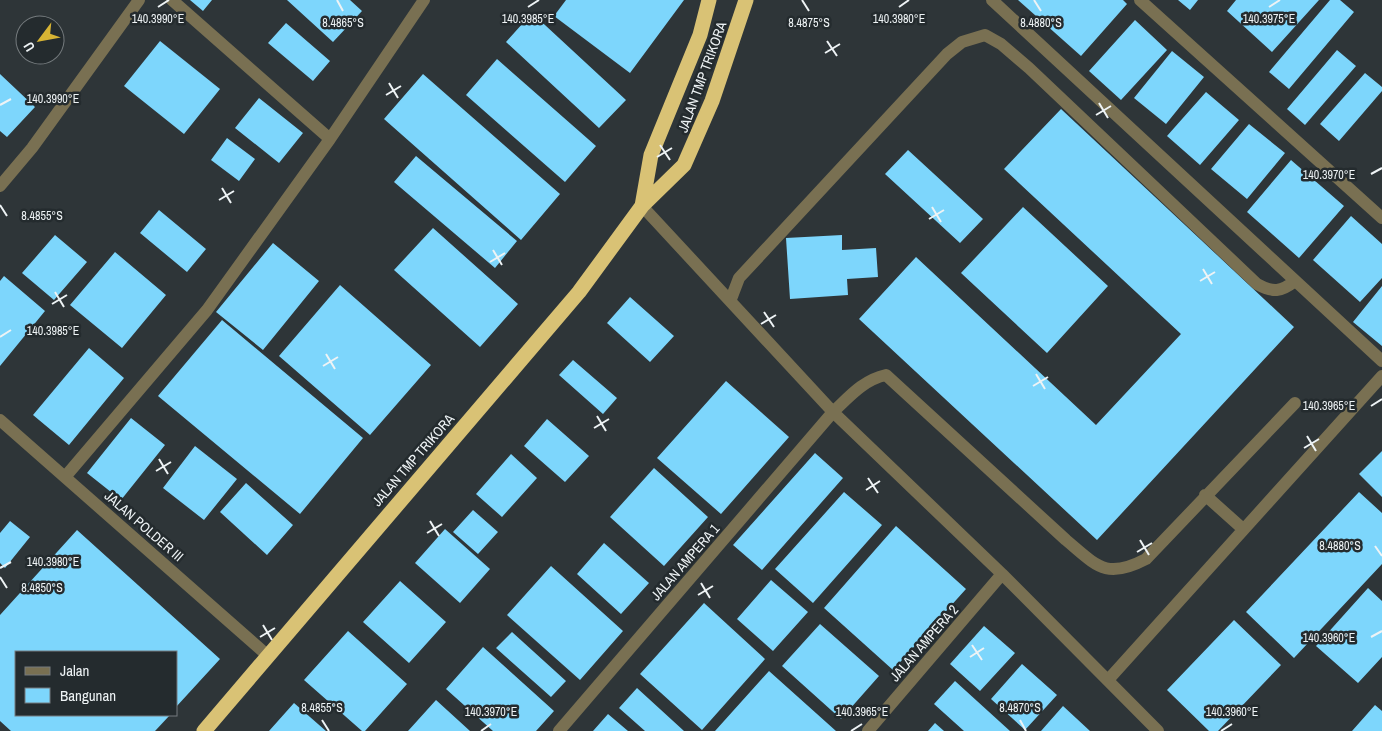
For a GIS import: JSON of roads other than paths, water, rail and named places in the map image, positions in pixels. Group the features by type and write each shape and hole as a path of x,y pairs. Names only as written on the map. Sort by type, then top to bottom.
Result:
{"highway":[{"name":"JALAN TMP TRIKORA","path":"204,731 579,292 642,206 684,165 715,93 746,0"},
{"name":"JALAN TMP TRIKORA","path":"642,206 651,154 677,96 700,35 707,1"}],"street":[{"path":"0,186 32,148 139,0"},
{"path":"172,0 330,139"},
{"path":"65,477 207,310 330,139 424,0"},
{"path":"992,0 1382,360"},
{"path":"1140,0 1382,218"},
{"path":"731,299 739,278 922,79 962,42 985,35 1001,44 1029,68 1257,284 1271,292 1284,290 1295,281"},
{"path":"642,206 731,299 833,412 1002,574 1158,731"},
{"name":"JALAN AMPERA 1","path":"559,731 833,412 872,378 886,374 1066,540 1095,564 1111,571 1129,568 1146,559 1205,496"},
{"path":"1108,680 1382,376"},
{"path":"1244,529 1205,496 1295,403"},
{"name":"JALAN POLDER III","path":"0,420 267,655"},
{"name":"JALAN AMPERA 2","path":"868,731 1002,574"}]}
